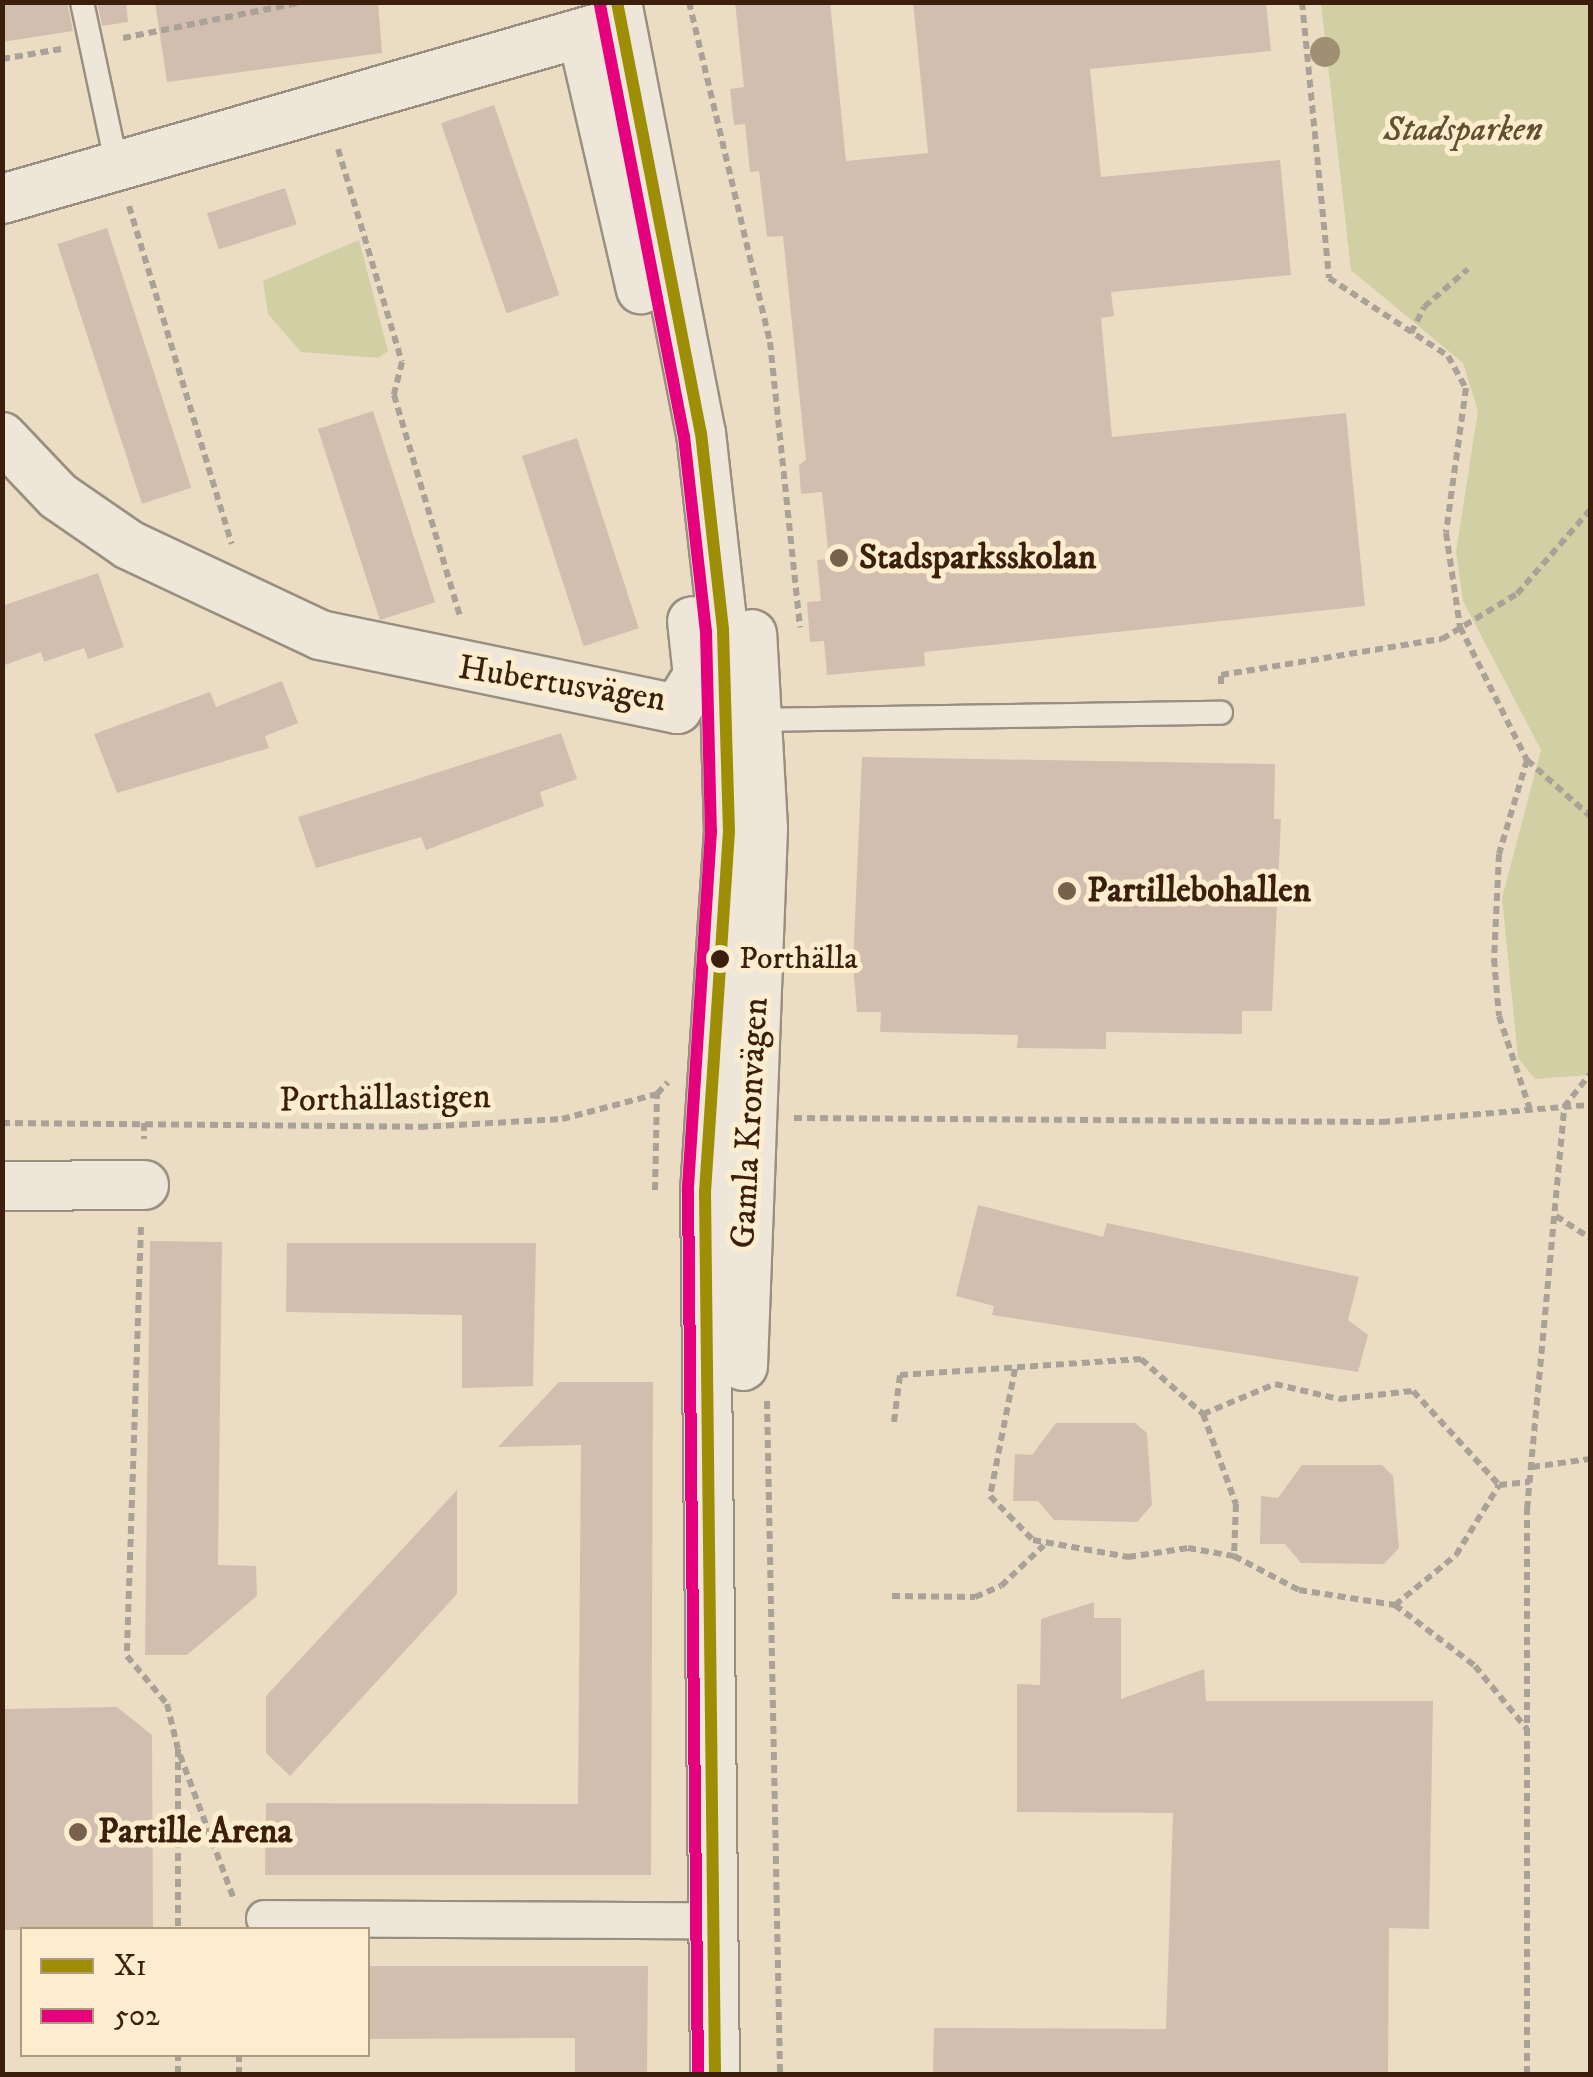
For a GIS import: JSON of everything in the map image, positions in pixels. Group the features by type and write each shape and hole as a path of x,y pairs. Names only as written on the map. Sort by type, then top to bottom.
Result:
{"street":[{"path":"2,199 326,110 633,13"},
{"name":"Hubertusvägen","path":"2,436 58,496 232,600 320,634 476,671 677,709 698,676 633,13"},
{"name":"Gamla Kronvägen","path":"633,13 731,437 743,720 741,2074"},
{"name":"Gamla Kronvägen","path":"714,2074 706,1191 728,850 743,720"},
{"path":"2,1186 143,1202"},
{"path":"251,1918 715,1920"}],"lane":[{"path":"82,2 118,167"},
{"path":"743,720 1221,713"}],"path":[{"path":"1302,2 1329,278 1448,356 1466,388 1446,532 1460,627 1527,760 1590,816"},
{"path":"2,59 299,3"},
{"path":"633,13 770,342 801,640"},
{"path":"326,110 402,362 398,409 476,671"},
{"path":"118,167 241,574 232,600"},
{"path":"1411,333 1424,307 1468,268"},
{"path":"1221,713 1220,674 1410,649 1460,627 1517,594 1590,510"},
{"path":"1527,760 1499,854 1494,959 1499,1016 1530,1110"},
{"name":"Porthällastigen","path":"2,1124 420,1127 562,1118 657,1094 680,1066 712,1068"},
{"path":"1527,2074 1530,1482 1564,1107 1590,1074"},
{"path":"655,1190 657,1094"},
{"path":"789,1136 794,1104"},
{"path":"793,1118 1382,1122 1590,1105"},
{"path":"143,1202 127,1656 166,1704 178,1749 251,1918"},
{"path":"1556,1216 1590,1238"},
{"path":"894,1422 900,1375 1141,1359 1202,1414 1236,1504 1234,1556"},
{"path":"1015,1369 990,1496 1044,1545 1128,1558 1188,1548 1234,1556 1299,1590 1395,1606 1475,1666 1527,1729"},
{"path":"1202,1414 1275,1384 1339,1399 1413,1390 1499,1485"},
{"path":"768,1385 780,2074"},
{"path":"1532,1467 1590,1460"},
{"path":"1499,1485 1530,1482"},
{"path":"1395,1606 1456,1555 1499,1485"},
{"path":"892,1596 975,1597 1002,1586 1044,1545"},
{"path":"178,1749 178,1927"}],"green space":[{"name":"Stadsparken","path":"1321,3 1590,3 1590,1075 1535,1079 1518,1058 1502,898 1541,750 1463,601 1456,552 1478,411 1463,363 1351,270"},
{"path":"359,240 388,351 378,358 301,352 268,314 263,281"}],"building":[{"path":"2,2 67,2 73,31 2,42"},
{"path":"97,2 126,2 128,22 102,26"},
{"path":"155,2 378,2 382,53 167,82"},
{"path":"735,2 830,2 846,161 928,153 913,2 1266,2 1271,51 1090,69 1101,177 1280,160 1291,275 1111,292 1114,316 1101,318 1112,437 1346,413 1365,606 924,652 925,666 827,675 824,641 810,642 807,602 821,601 817,560 829,559 822,492 801,494 799,465 806,460 783,236 767,237 759,171 750,172 745,124 734,125 730,89 744,87"},
{"path":"494,105 559,295 506,313 441,123"},
{"path":"285,188 297,224 219,249 207,213"},
{"path":"107,228 191,488 142,504 58,244"},
{"path":"373,411 435,602 380,620 318,429"},
{"path":"577,438 639,628 584,646 522,456"},
{"path":"98,573 124,647 88,659 84,648 44,662 41,652 2,666 2,606"},
{"path":"282,681 298,723 265,736 269,748 117,793 94,734 210,692 216,707"},
{"path":"561,733 577,779 540,792 544,806 426,850 421,837 316,868 298,817"},
{"name":"Partillebohallen","path":"862,757 1275,764 1274,819 1281,819 1272,1011 1242,1011 1242,1034 1106,1032 1106,1049 1017,1048 1018,1035 880,1032 881,1012 857,1012 853,964"},
{"path":"978,1205 1103,1237 1107,1223 1359,1277 1348,1320 1368,1335 1358,1372 992,1315 994,1306 956,1296"},
{"path":"150,1241 222,1242 218,1565 256,1566 257,1596 187,1655 145,1655"},
{"path":"287,1243 536,1243 533,1386 462,1388 462,1315 286,1312"},
{"path":"559,1382 653,1382 651,1875 265,1875 266,1803 578,1804 581,1445 498,1447"},
{"path":"1056,1423 1135,1423 1147,1433 1152,1505 1137,1522 1054,1520 1038,1501 1013,1501 1015,1454 1032,1455"},
{"path":"1302,1465 1382,1465 1393,1476 1399,1548 1384,1564 1301,1563 1285,1544 1260,1544 1261,1496 1278,1498"},
{"path":"457,1490 457,1594 290,1776 266,1753 266,1696"},
{"path":"1094,1602 1094,1618 1121,1618 1121,1699 1204,1669 1206,1701 1433,1701 1429,1929 1389,1928 1388,2074 933,2074 934,2028 1166,2029 1173,1813 1017,1812 1017,1684 1040,1685 1041,1619"},
{"name":"Partille Arena","path":"117,1707 152,1735 153,1927 2,1930 2,1709"},
{"path":"370,1966 648,1966 647,2074 575,2074 575,2038 370,2039"}],"transit line":[{"name":"X1","path":"617,2 701,433 723,630 729,831 705,1191 715,2074"},
{"name":"502","path":"600,5 684,436 706,631 711,831 688,1191 698,2074"}],"place":[{"name":"Stadsparksskolan","path":"839,558"},
{"name":"Partillebohallen","path":"1067,891"},
{"name":"Porthälla","path":"720,959"},
{"name":"Partille Arena","path":"78,1832"}]}
